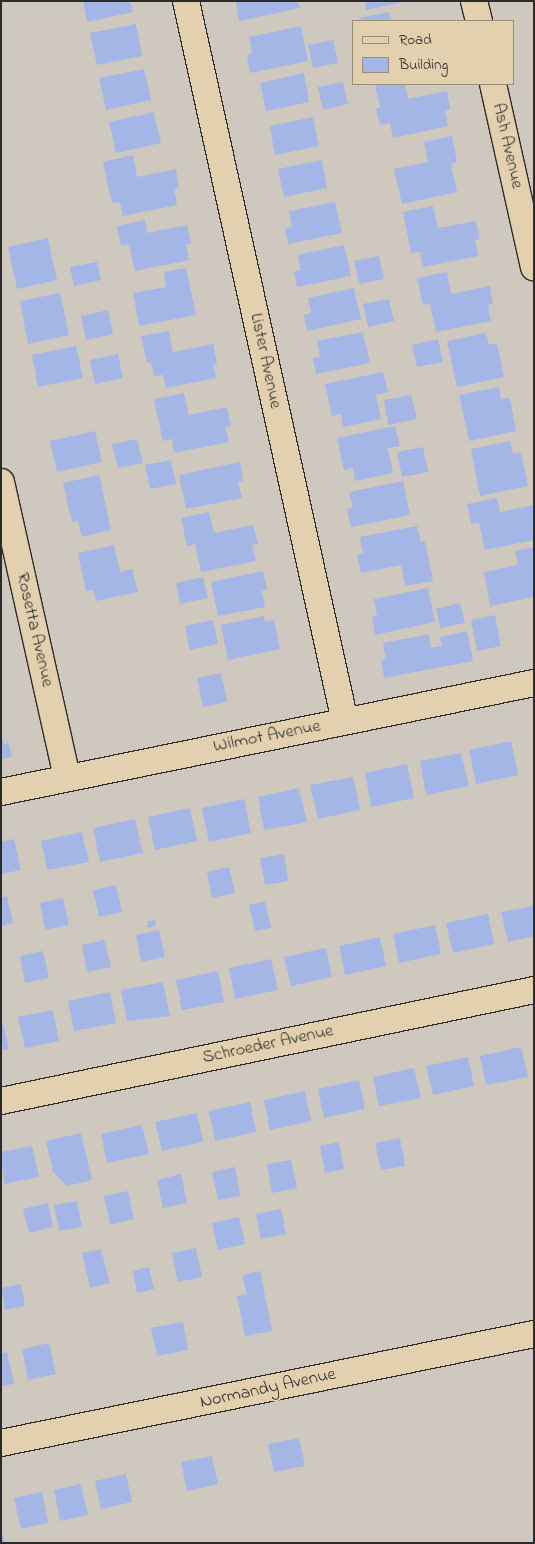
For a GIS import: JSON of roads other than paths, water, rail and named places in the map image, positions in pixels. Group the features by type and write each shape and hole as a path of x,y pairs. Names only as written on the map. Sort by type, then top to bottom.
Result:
{"street":[{"name":"Lister Avenue","path":"186,1 345,722"},
{"path":"474,1 479,20"},
{"name":"Ash Avenue","path":"493,85 534,268"},
{"name":"Rosetta Avenue","path":"1,482 67,778"},
{"name":"Wilmot Avenue","path":"1,792 533,686"},
{"name":"Schroeder Avenue","path":"1,1101 534,990"},
{"name":"Normandy Avenue","path":"1,1443 534,1334"}]}
